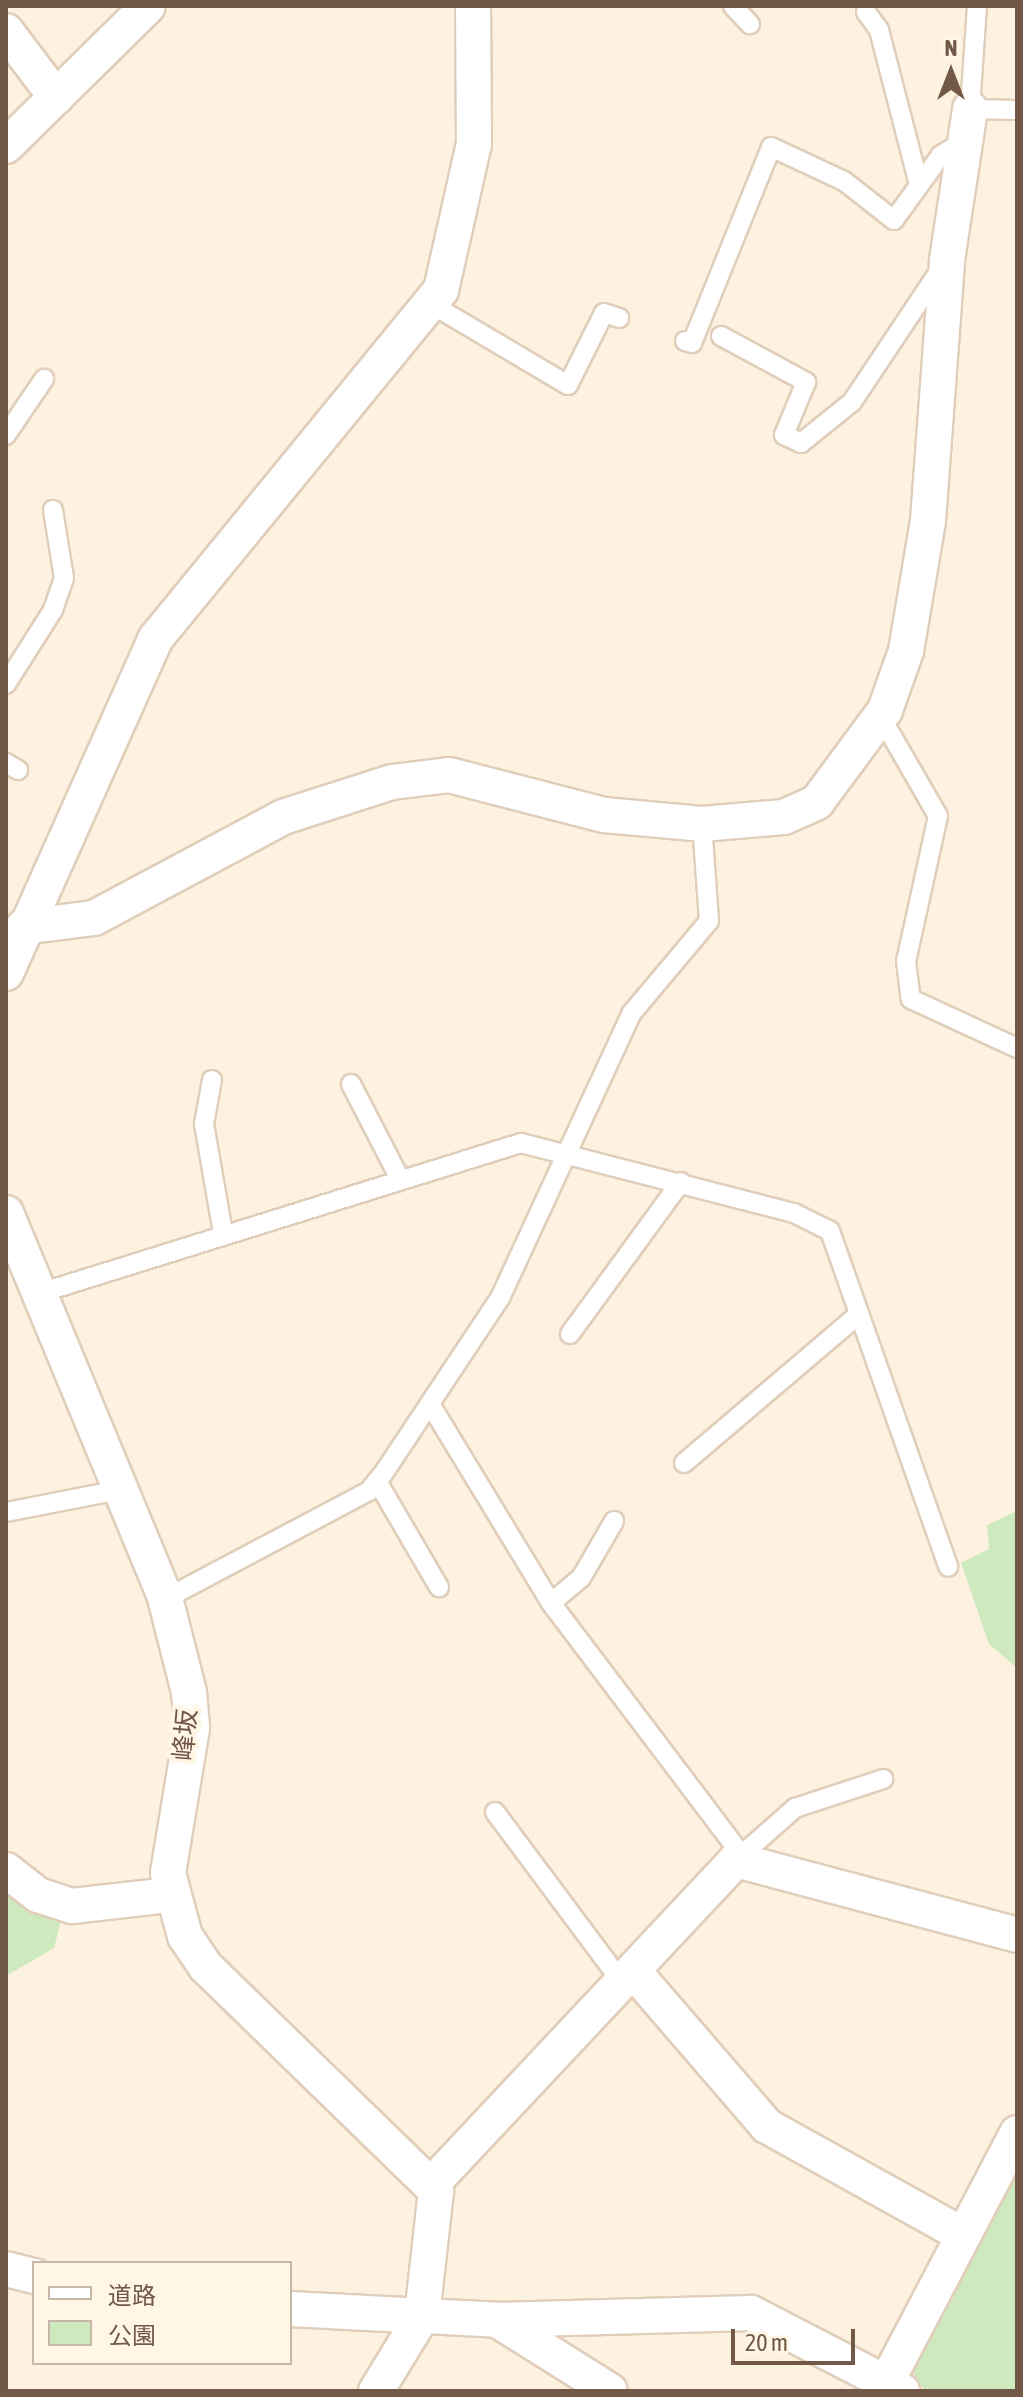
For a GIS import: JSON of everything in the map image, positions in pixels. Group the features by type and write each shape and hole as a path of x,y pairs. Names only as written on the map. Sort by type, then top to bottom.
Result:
{"street":[{"path":"6,146 148,6"},
{"path":"6,973 23,927 156,638 441,290 474,144 473,6"},
{"path":"6,31 56,97"},
{"path":"23,927 94,918 283,817 392,782 449,775 559,806 702,824 784,817 817,802 881,717 906,651 928,521 947,260 968,124"},
{"name":"峰坂","path":"6,1213 165,1599 192,1728 170,1895"},
{"path":"376,2391 422,2316 432,2184 630,1979 739,1857 1017,1935"},
{"path":"7,1873 38,1895 72,1906 170,1895 206,1967 432,2184"},
{"path":"630,1979 767,2126 963,2235"},
{"path":"292,2309 497,2320 751,2313 894,2386 963,2235 1017,2133"},
{"path":"6,2269 32,2276"},
{"path":"497,2320 610,2391"}],"lane":[{"path":"733,6 750,24"},
{"path":"968,124 977,6"},
{"path":"866,12 879,30 919,185"},
{"path":"685,341 692,343 709,330 771,147 844,181 894,220 941,155 968,124 1017,110"},
{"path":"709,330 806,382 784,435 801,443 852,402 947,260"},
{"path":"431,304 568,385 604,313 619,318"},
{"path":"6,435 44,379"},
{"path":"6,684 53,610 64,578 53,510"},
{"path":"881,717 938,816 904,983 911,999 1017,1048"},
{"path":"165,1599 377,1481 500,1298 570,1152 631,1014 709,921 702,824"},
{"path":"212,1080 204,1124 223,1233"},
{"path":"351,1084 400,1179"},
{"path":"37,1294 223,1233 521,1143 570,1152 794,1213 830,1231 948,1567"},
{"path":"570,1334 681,1182"},
{"path":"684,1463 859,1314"},
{"path":"430,1404 551,1603 661,1758 739,1857 795,1808 883,1779"},
{"path":"377,1481 439,1587"},
{"path":"6,1512 119,1490"},
{"path":"551,1603 581,1578 614,1521"},
{"path":"495,1812 630,1979"}],"green space":[{"path":"1017,1511 1017,1668 989,1644 961,1563 989,1549 987,1525"},
{"path":"6,1882 63,1913 54,1948 6,1976"},
{"path":"1017,2161 1017,2391 925,2391 910,2368"}]}
